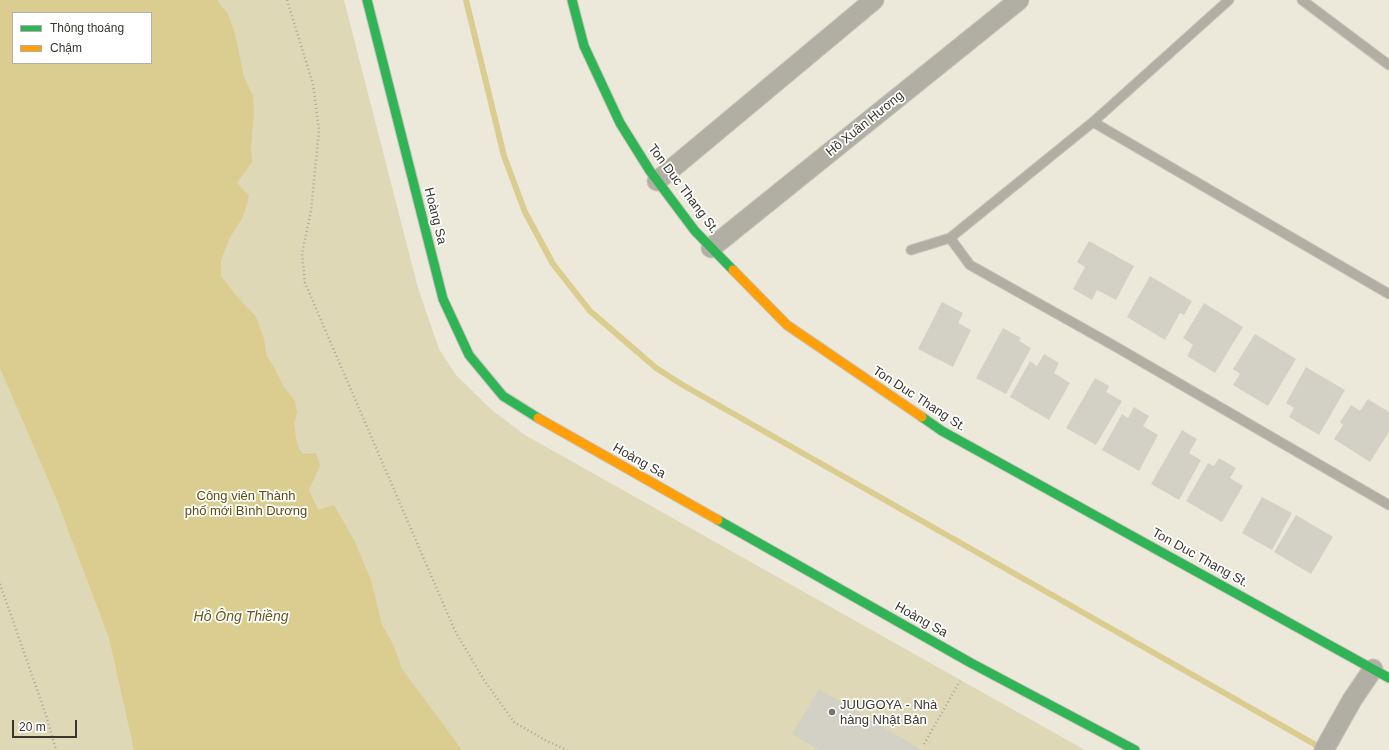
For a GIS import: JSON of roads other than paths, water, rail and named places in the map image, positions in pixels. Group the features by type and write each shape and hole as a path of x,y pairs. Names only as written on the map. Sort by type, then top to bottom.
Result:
{"street":[{"name":"Hoàng Sa","path":"367,0 443,299 469,355 503,396 550,425 971,663 1135,750"},
{"name":"Ton Duc Thang St.","path":"572,0 584,46 620,123 650,171 695,231 787,325 942,431 1381,673"},
{"path":"657,180 874,0"},
{"name":"Hồ Xuân Hương","path":"711,248 1019,0"},
{"path":"1324,750 1352,700 1381,673"}],"lane":[{"path":"911,250 950,238 1093,122 1229,0"},
{"path":"1302,0 1389,64"},
{"path":"1093,122 1389,294"},
{"path":"950,238 970,265 1111,344 1389,505"}],"water":[{"name":"Hồ Ông Thiềng","path":"0,0 217,0 228,14 235,34 244,77 253,96 254,113 251,148 252,162 237,183 249,196 243,217 229,239 221,260 221,276 256,317 264,339 267,357 273,365 284,387 295,401 297,413 294,423 299,449 303,454 316,453 320,465 309,490 318,510 334,505 354,540 371,580 382,625 393,644 402,669 462,750 134,750 109,638 56,498 0,368"}],"waterway":[{"path":"466,0 504,156 525,212 553,264 590,311 656,368 681,384 1323,749"}],"place":[{"name":"JUUGOYA - Nhà hàng Nhật Bản","path":"832,712"}],"park label":[{"name":"Công viên Thành phố mới Bình Dương","path":"246,504"}]}
